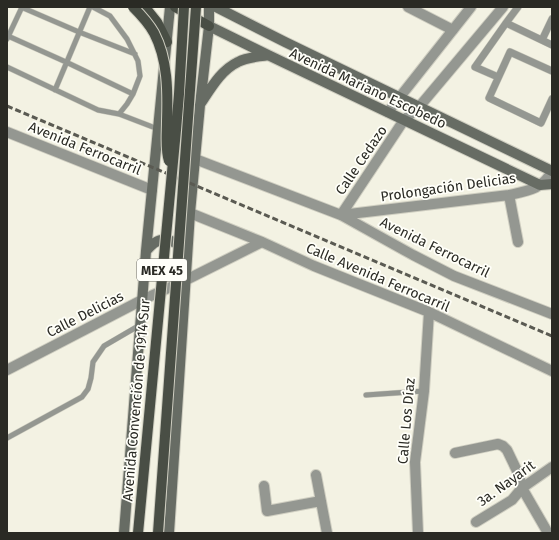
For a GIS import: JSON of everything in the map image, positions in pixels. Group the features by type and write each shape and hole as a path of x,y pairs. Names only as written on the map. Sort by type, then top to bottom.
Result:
{"main road":[{"path":"133,7 154,33 162,54 168,89 167,155 172,169"},
{"path":"145,7 157,22 167,42"},
{"name":"Avenida Convención de 1914 Sur","path":"124,533 146,251 170,7"},
{"name":"Avenida Mariano Escobedo","path":"176,7 209,26 268,56 540,185"},
{"name":"Avenida Convención de 1914 Sur","path":"138,533 179,94 184,7"},
{"name":"MEX 45","path":"158,533 196,7"},
{"path":"169,533 190,213 198,122 209,26 209,7"},
{"name":"Avenida Mariano Escobedo","path":"216,7 246,23 552,171"},
{"path":"230,7 246,23"},
{"path":"200,105 217,79 228,68 238,62 250,58 268,56"},
{"path":"159,118 166,127 172,131 182,134 188,134 194,130 198,122"},
{"path":"156,153 176,144 182,146 195,157"},
{"path":"540,185 552,184"},
{"path":"146,251 157,241 170,240 180,244 188,252"}],"street":[{"path":"408,7 453,30"},
{"path":"388,112 471,7"},
{"name":"Calle Cedazo","path":"340,215 404,120 419,107 503,7"},
{"path":"498,78 475,67 518,7"},
{"path":"542,40 552,19"},
{"path":"506,24 552,45"},
{"path":"552,71 510,52 489,98 541,123 552,99"},
{"name":"Avenida Ferrocarril","path":"7,132 152,190"},
{"name":"Avenida Ferrocarril","path":"195,157 340,215 454,276 552,314"},
{"name":"Prolongación Delicias","path":"340,215 509,195 540,185 548,179 552,171"},
{"path":"509,195 518,242"},
{"name":"Calle Avenida Ferrocarril","path":"190,213 262,242 314,266 429,312 552,372"},
{"name":"Calle Delicias","path":"7,370 142,300 262,242"},
{"name":"Calle Los Díaz","path":"418,533 415,462 424,391 429,312"},
{"path":"455,454 498,444 503,446 507,450 519,475 522,488 548,533"},
{"name":"3a. Nayarit","path":"476,522 512,500 522,488 552,467"},
{"path":"316,475 327,533"},
{"path":"264,486 267,511 321,501"}],"lane":[{"path":"133,94 66,62 8,38 22,7 135,54"},
{"path":"55,90 91,7 110,16 127,39 138,61 140,76 133,94 119,114"},
{"path":"7,67 98,110 119,114 158,129"},
{"path":"7,438 82,397 88,389 93,362 104,346 140,325"},
{"path":"366,395 424,391"}],"railway":[{"path":"7,106 552,336"}]}
